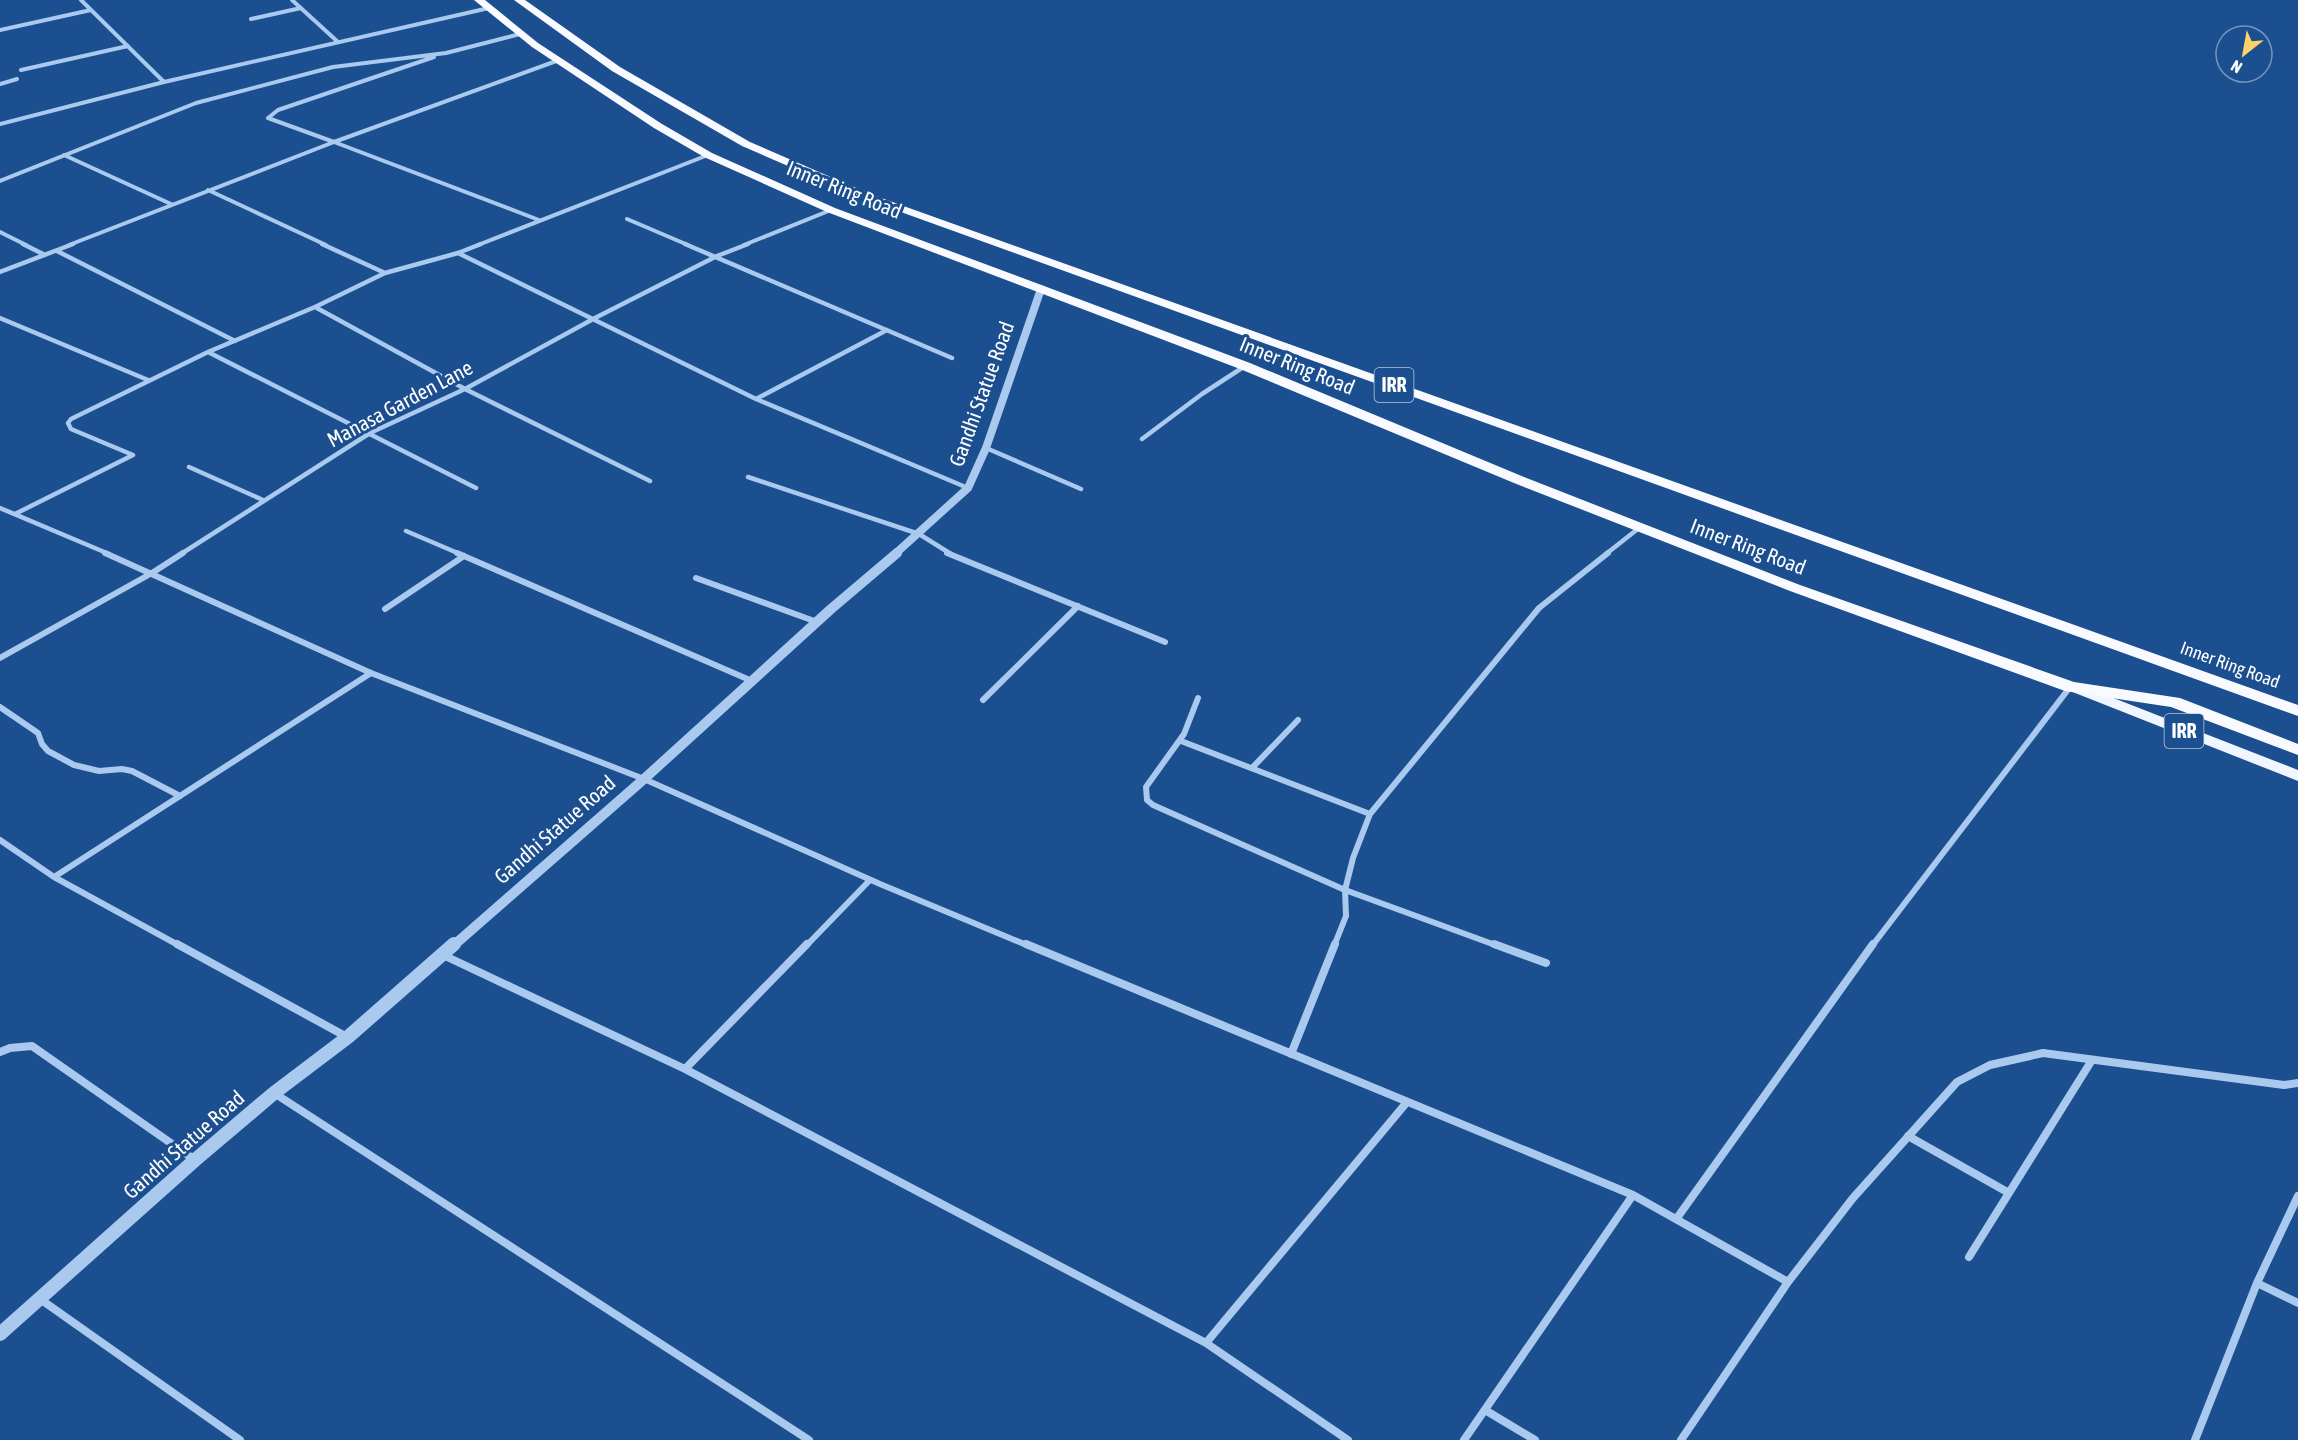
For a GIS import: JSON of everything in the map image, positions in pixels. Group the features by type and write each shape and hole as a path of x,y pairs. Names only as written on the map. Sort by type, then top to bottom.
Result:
{"highway":[{"name":"Inner Ring Road","path":"519,0 609,64 736,139 866,196 2298,711"},
{"name":"Inner Ring Road","path":"484,4 520,34 658,126 708,155 831,210 1245,366 1639,528 1795,588 2071,687"},
{"path":"2071,687 2174,702 2298,750"}],"main road":[{"name":"Inner Ring Road","path":"2071,687 2298,776"}],"street":[{"path":"81,0 164,82"},
{"path":"292,0 338,42"},
{"path":"0,123 338,42 484,4"},
{"path":"251,19 301,8"},
{"path":"0,30 91,10"},
{"path":"520,34 446,53 278,110 268,118 539,220"},
{"path":"21,70 128,46"},
{"path":"0,181 196,103 333,67 446,53"},
{"path":"0,272 334,142 559,60"},
{"path":"0,84 17,79"},
{"path":"64,155 171,204"},
{"path":"15,514 133,455 71,429 68,423 77,415 208,352 315,307 385,273 458,253 675,166 708,155"},
{"path":"208,190 385,273"},
{"name":"Manasa Garden Lane","path":"0,658 152,573 263,500 370,434 465,389 595,318 717,256 831,210"},
{"path":"627,219 952,358"},
{"path":"0,232 45,255"},
{"path":"57,250 235,341"},
{"path":"458,253 595,318 756,399 968,488"},
{"name":"Gandhi Statue Road","path":"0,1334 195,1160 274,1093 348,1037 644,779 968,488 986,448 1041,289"},
{"path":"315,307 465,389 650,481"},
{"path":"0,318 148,380"},
{"path":"756,399 886,330"},
{"path":"208,352 476,488"},
{"path":"1142,439 1202,394 1245,366"},
{"path":"986,448 1081,489"},
{"path":"189,467 263,500"},
{"path":"748,477 919,534 945,552 1165,642"},
{"path":"0,508 152,573 371,673 644,779 870,880 1633,1195 1788,1282"},
{"path":"1291,1054 1346,916 1345,890 1353,858 1370,814 1539,608 1639,528"},
{"path":"406,531 752,681"},
{"path":"385,609 464,556"},
{"path":"696,578 817,622"},
{"path":"983,700 1078,606"},
{"path":"54,877 371,673"},
{"path":"1677,1218 1842,985 2071,687"},
{"path":"1198,698 1195,712 1181,741 1146,788 1147,800 1153,805 1345,890 1546,963"},
{"path":"0,707 38,733 42,744 48,751 74,765 99,771 132,771 180,796"},
{"path":"1252,768 1298,720"},
{"path":"1181,741 1370,814"},
{"path":"0,840 54,877 348,1037"},
{"path":"685,1069 870,880"},
{"path":"442,955 685,1069 1206,1342 1348,1440"},
{"path":"0,1052 9,1048 32,1046 195,1160"},
{"path":"1681,1440 1788,1282 1853,1198 1957,1082 1990,1065 2043,1053 2284,1085 2298,1083"},
{"path":"1969,1257 2092,1060"},
{"path":"274,1093 809,1440"},
{"path":"1206,1342 1407,1102"},
{"path":"1908,1136 2009,1193"},
{"path":"1464,1440 1633,1195"},
{"path":"2195,1440 2257,1282 2298,1196"},
{"path":"2257,1282 2298,1303"},
{"path":"40,1299 240,1440"},
{"path":"1485,1410 1535,1440"}]}
